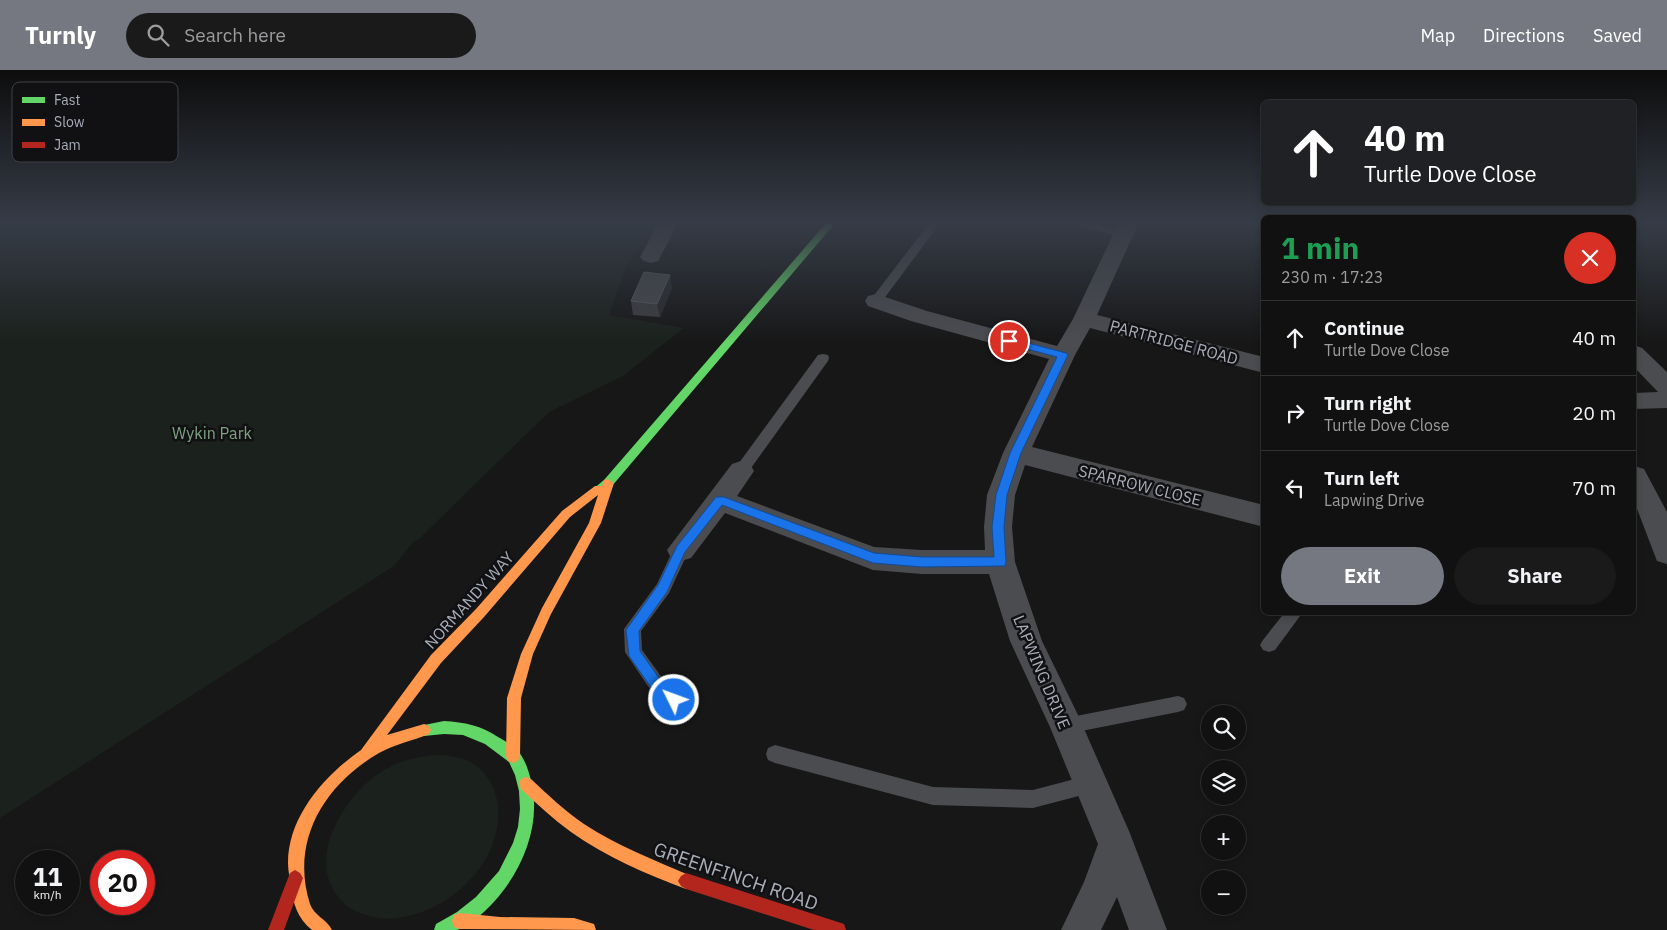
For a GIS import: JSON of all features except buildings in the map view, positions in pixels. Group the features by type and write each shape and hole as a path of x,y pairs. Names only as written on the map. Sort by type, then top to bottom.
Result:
{"main road":[{"name":"NORMANDY WAY","path":"367,751 436,659 480,613 566,514 608,483 798,262"},
{"name":"NORMANDY WAY","path":"512,756 514,698 527,654 546,612 595,523 608,483"},
{"path":"276,930 295,878 298,842 312,808 336,776 367,751 408,732 449,726 485,735 512,756 526,784 528,818 517,855 494,891 460,921 442,930"},
{"name":"GREENFINCH ROAD","path":"526,784 556,812 594,839 663,873 838,930"},
{"path":"295,878 306,914 324,930"},
{"path":"460,921 500,925 574,926 588,930"}],"street":[{"name":"LAPWING DRIVE","path":"1110,262 1084,319 1063,355 1016,453 1001,495 998,527 1000,562 1026,641 1066,726 1116,844 1148,930"},
{"path":"876,301 919,316 1063,355"},
{"name":"PARTRIDGE ROAD","path":"1084,319 1261,364"},
{"path":"1636,355 1667,386"},
{"path":"1636,401 1667,400"},
{"name":"SPARROW CLOSE","path":"1016,453 1261,515"},
{"path":"681,550 741,472"},
{"path":"1636,479 1645,494 1664,540 1667,554"},
{"path":"720,500 873,558 922,562 1000,562"},
{"path":"1080,930 1100,891 1116,844"}],"lane":[{"path":"876,301 906,262"},
{"path":"741,472 823,358"},
{"path":"681,550 663,588 632,630 634,652 662,692 686,708"},
{"path":"1270,646 1293,615"},
{"path":"1066,726 1178,704"},
{"path":"775,754 933,796 1033,798 1090,784"}],"green space":[{"name":"Wykin Park","path":"0,262 630,262 626,267 609,315 684,328 623,376 549,412 418,540 414,541 394,566 0,818"},
{"path":"439,755 457,757 471,762 486,775 493,788 497,801 497,830 487,857 464,886 438,905 408,916 389,919 355,911 337,895 328,878 326,859 330,839 338,820 349,802 363,786 378,774 407,760"}],"traffic: fast":[{"path":"599,489 608,483 798,262"},
{"path":"424,730 463,729 481,734 490,739 514,757 522,774 526,791 525,827 513,861 504,877 482,903 463,918 442,930"}],"traffic: slow":[{"path":"513,756 514,698 527,654 546,612 595,523 608,483"},
{"path":"367,751 436,659 480,613 566,514 599,489"},
{"path":"324,930 304,910 295,863 300,836 311,810 328,786 350,766 374,749 399,737 424,730"},
{"path":"526,784 554,810 585,833 634,860 686,881"},
{"path":"460,921 500,925 574,926 588,930"}],"traffic: jam":[{"path":"276,930 295,878"},
{"path":"686,881 838,930"}],"route":[{"path":"674,700 662,692 634,652 632,630 663,588 681,550 720,500 873,558 922,562 1000,562 998,527 1001,495 1016,453 1063,355 1009,341"}]}
